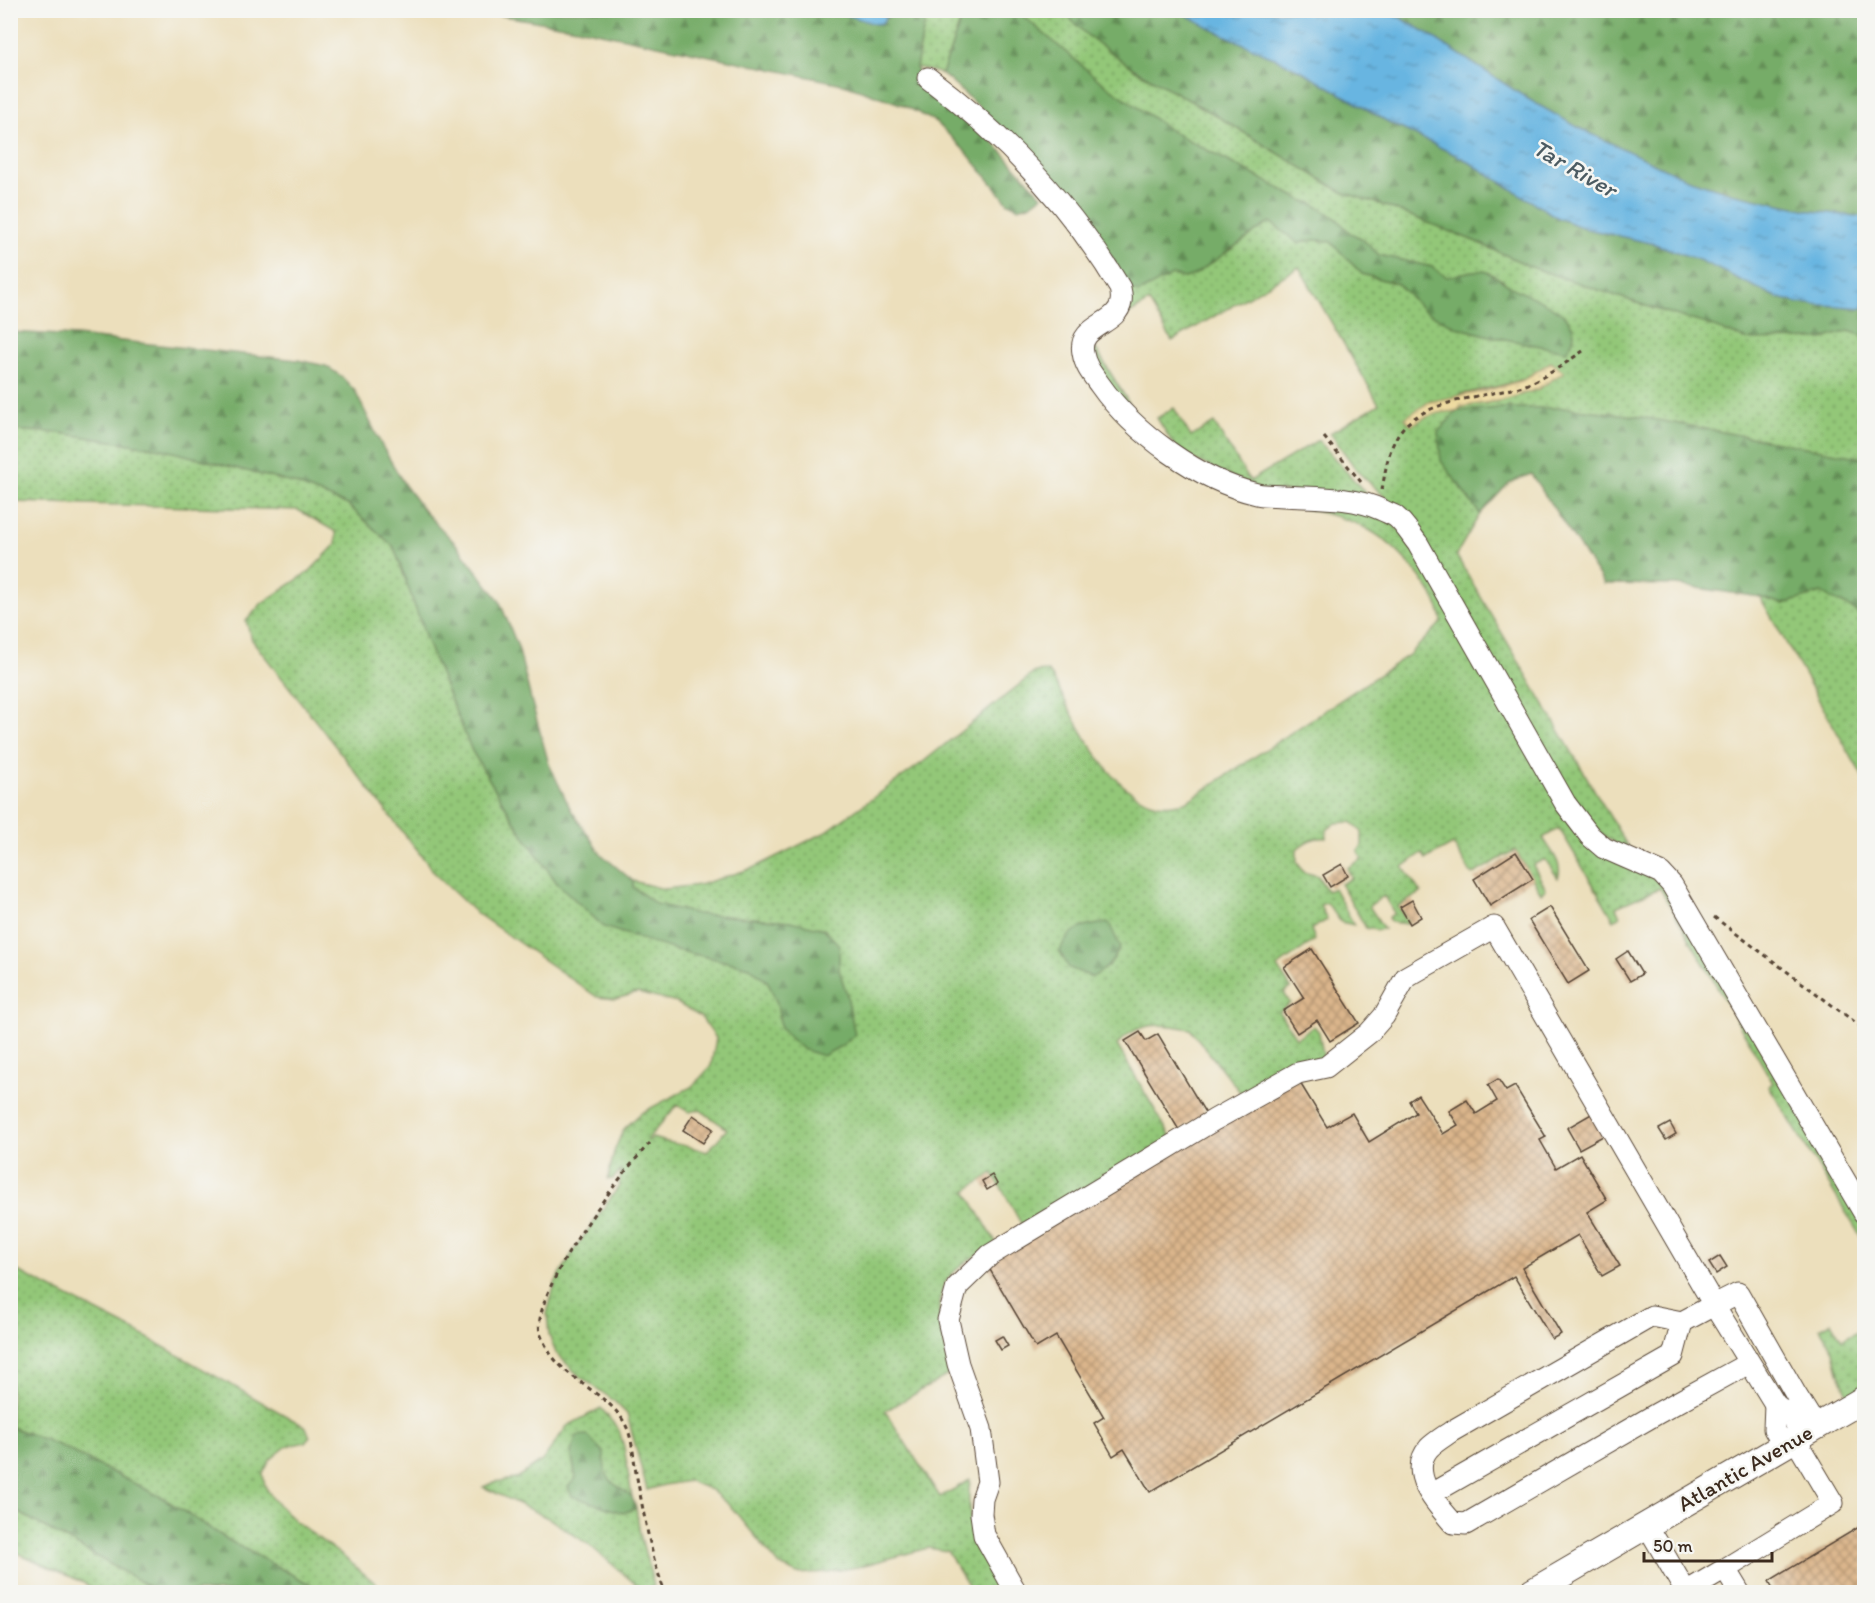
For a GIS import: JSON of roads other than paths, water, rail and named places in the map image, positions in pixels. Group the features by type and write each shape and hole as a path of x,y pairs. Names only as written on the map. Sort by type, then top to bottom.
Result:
{"main road":[{"name":"Atlantic Avenue","path":"1532,1593 1864,1399"}],"street":[{"path":"928,78 981,120 1028,167 1076,223 1120,288 1122,300 1120,306 1114,315 1086,336 1082,350 1087,366 1108,397 1129,420 1170,452 1221,482 1258,494 1352,500 1395,516 1418,544 1559,793 1578,822 1604,848 1661,873 1672,885 1864,1213"},
{"path":"1016,1593 984,1535 981,1507 988,1482 981,1429 958,1364 948,1320 957,1287 990,1255 1204,1126 1298,1073 1326,1067 1369,1034 1384,1016 1406,977 1494,927 1749,1363 1775,1404 1793,1419 1799,1436 1833,1503 1686,1592 1647,1526"},
{"path":"1749,1363 1466,1524 1453,1523 1435,1502 1422,1479 1422,1461 1429,1448 1452,1431 1652,1316 1682,1322 1737,1293 1795,1393 1799,1436"},
{"path":"1431,1494 1673,1356 1682,1322"},
{"path":"1725,1569 1739,1593"}],"water":[{"path":"834,11 890,11 882,23 875,24"},
{"name":"Tar River","path":"1179,11 1388,11 1422,30 1528,99 1581,129 1687,179 1731,193 1812,211 1864,217 1864,308 1797,303 1776,297 1699,260 1655,244 1587,229 1558,218 1464,159 1390,123 1304,72"}]}
